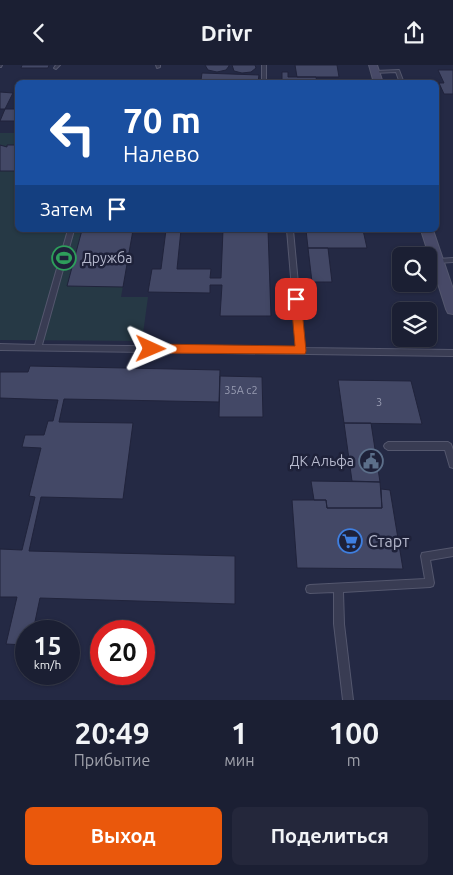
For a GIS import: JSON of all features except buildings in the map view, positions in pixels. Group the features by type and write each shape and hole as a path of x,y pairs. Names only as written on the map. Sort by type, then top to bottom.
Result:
{"street":[{"path":"374,68 378,80"},
{"path":"428,232 432,247"},
{"path":"437,261 453,309"}],"lane":[{"path":"264,65 264,80"},
{"path":"396,65 401,80"},
{"path":"374,68 398,71"},
{"path":"38,347 69,232"},
{"path":"290,232 301,351"},
{"path":"437,261 453,261"},
{"path":"0,347 453,353"},
{"path":"388,446 448,446 453,464"},
{"path":"310,589 430,583 425,556 453,552"},
{"path":"338,588 339,624 348,700"}],"shaded area":[{"name":"Дружба","path":"0,133 15,133 15,232 133,232 121,297 148,297 142,341 0,340"}],"place":[{"name":"Дружба","path":"64,258"},
{"name":"ДК Альфа","path":"371,461"},
{"name":"Старт","path":"350,541"}],"route":[{"path":"151,349 301,351 296,299"}]}
